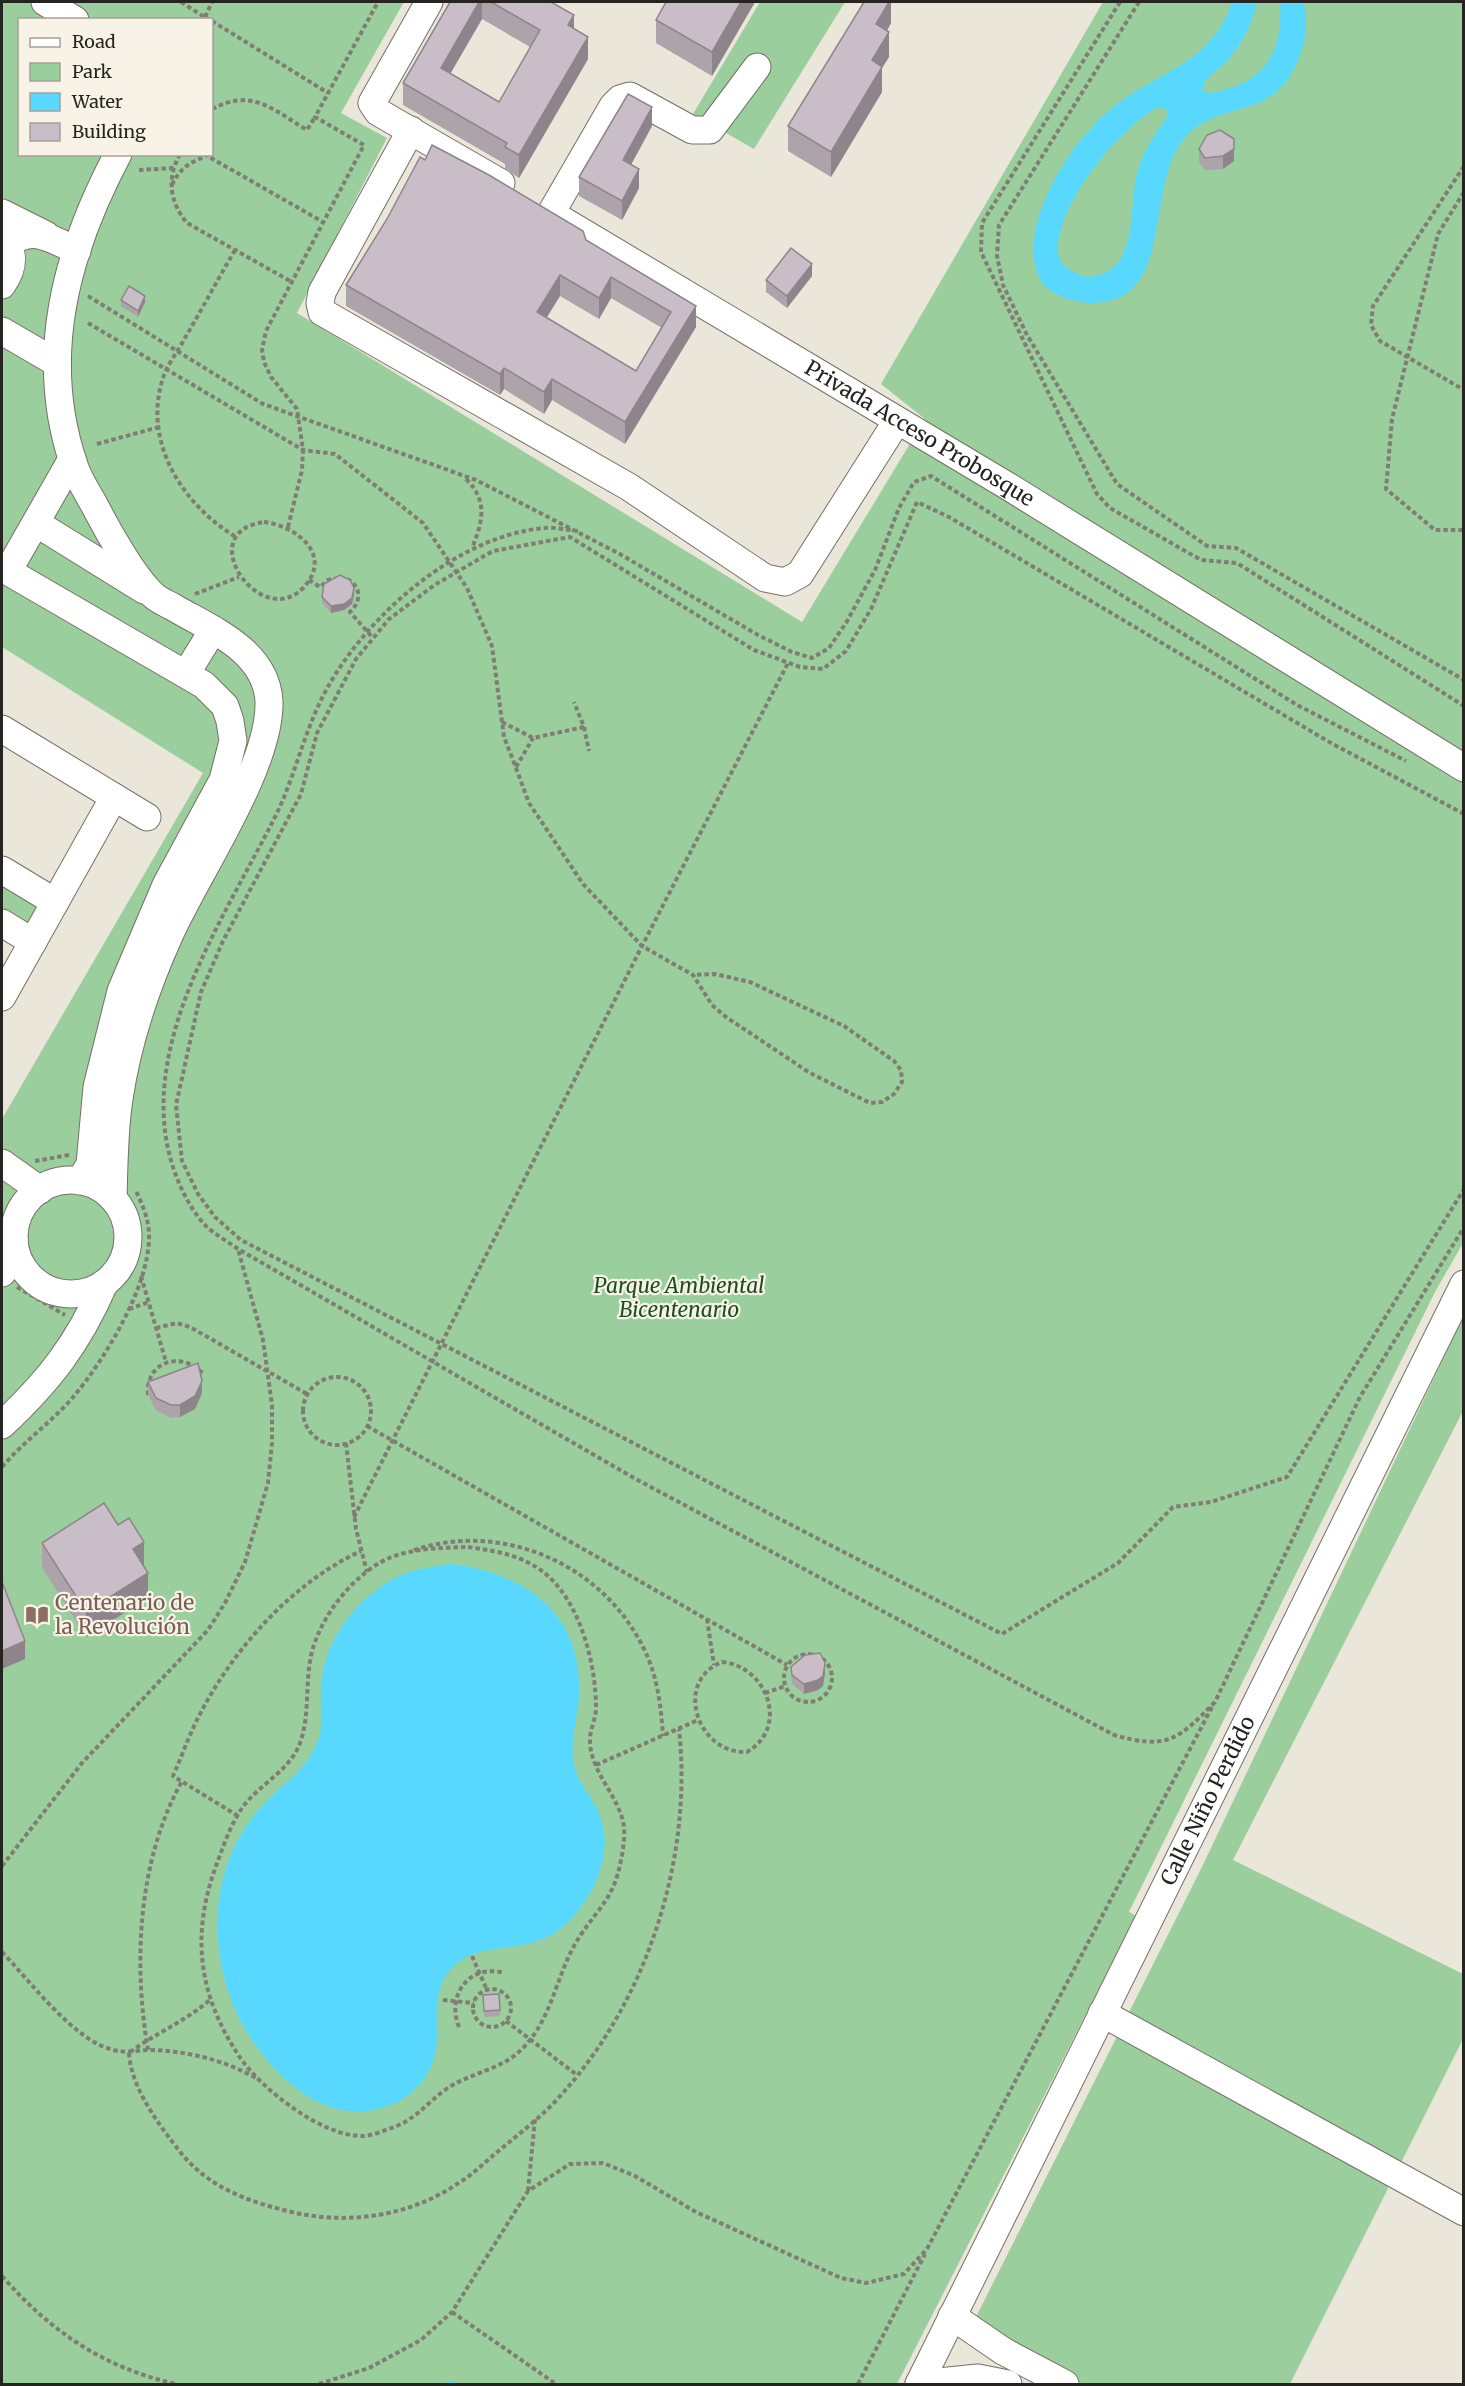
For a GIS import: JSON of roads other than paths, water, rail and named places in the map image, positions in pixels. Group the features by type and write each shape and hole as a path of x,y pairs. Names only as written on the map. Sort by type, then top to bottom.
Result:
{"street":[{"path":"45,2 72,18"},
{"name":"Privada Acceso Probosque","path":"429,2 372,103 378,112 897,420 1464,768"},
{"path":"534,204 620,99 630,96 692,130 710,130 757,67"},
{"path":"411,130 322,292 320,303 322,312 629,487 765,578 785,582 800,574 897,420"},
{"path":"129,162 77,251 66,284 61,307 57,363 58,402 72,459 105,526 161,600"},
{"path":"2,213 77,251"},
{"path":"2,285 12,265 5,241 28,234 48,236"},
{"path":"2,331 57,363"},
{"path":"72,459 36,523 4,569 186,674 216,694 225,706 233,741 223,780 166,885 121,992 97,1087 90,1164 80,1181"},
{"path":"36,523 233,642 258,666 266,682 268,719 264,740 247,785 168,939 138,1019 118,1100 113,1198"},
{"path":"186,674 213,630"},
{"path":"2,729 147,817"},
{"path":"2,997 114,797"},
{"path":"2,870 55,902"},
{"path":"2,923 33,942"},
{"path":"2,1163 40,1190"},
{"path":"6,1278 17,1220 26,1203 40,1190 66,1180 80,1181 104,1190 113,1198 123,1215 128,1233 126,1253 118,1270 104,1284 88,1292 71,1294 54,1292 38,1284 21,1264 14,1239"},
{"path":"2,1425 63,1360 85,1327 104,1284"},
{"name":"Calle Niño Perdido","path":"919,2384 1464,1284"},
{"path":"1102,2013 1464,2212"},
{"path":"952,2316 1003,2351 1065,2385"},
{"path":"919,2384 978,2378 1008,2385"}],"water":[{"path":"1232,2 1257,2 1249,27 1241,42 1225,63 1204,83 1203,91 1209,93 1227,89 1256,75 1272,55 1276,43 1280,2 1303,2 1306,15 1305,35 1300,55 1289,77 1276,92 1262,101 1213,118 1198,126 1184,139 1172,160 1164,185 1147,265 1135,285 1116,299 1088,303 1058,295 1043,284 1036,270 1034,238 1042,206 1058,173 1079,142 1104,115 1134,92 1185,62 1212,38 1223,22","holes":["1158,107 1168,110 1168,115 1147,148 1138,170 1128,242 1123,255 1115,266 1096,276 1089,277 1070,270 1060,259 1058,247 1061,228 1080,188 1094,168 1126,132"]},
{"path":"453,1564 480,1569 526,1588 545,1603 560,1620 571,1641 578,1666 579,1694 573,1760 579,1779 602,1821 605,1847 603,1860 595,1884 588,1896 565,1925 548,1937 530,1943 479,1952 464,1958 451,1969 439,1991 436,2050 433,2062 430,2070 414,2090 401,2100 385,2107 365,2111 346,2111 310,2098 294,2087 266,2059 238,2016 227,1986 220,1955 218,1923 220,1891 229,1861 242,1832 262,1806 305,1763 316,1745 321,1728 321,1687 325,1663 330,1648 347,1620 369,1596 395,1578 423,1568"}],"place":[{"name":"Centenario de la Revolución","path":"37,1615"}],"park label":[{"name":"Parque Ambiental Bicentenario","path":"679,1298"}]}
